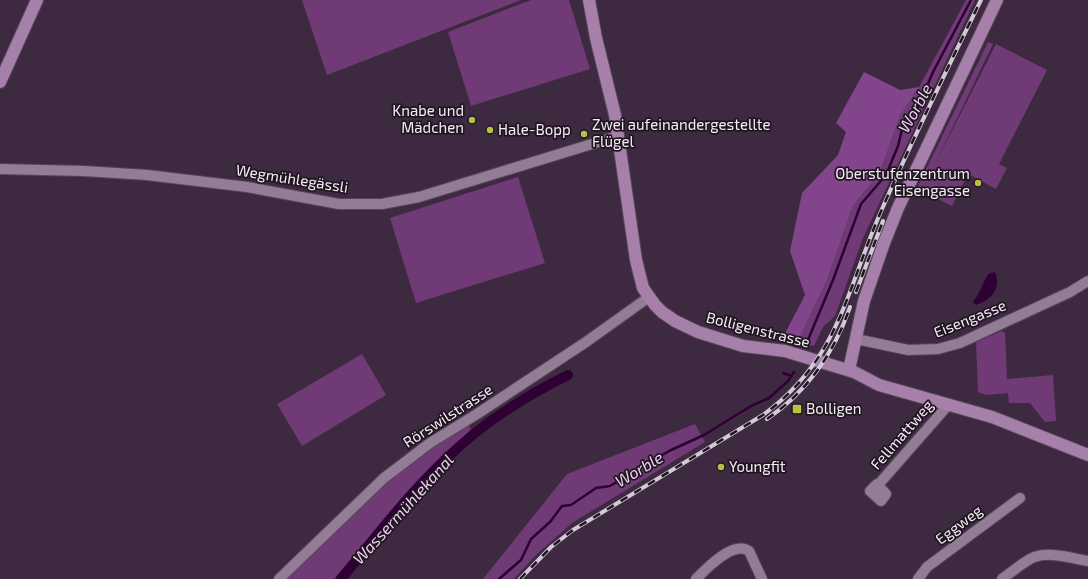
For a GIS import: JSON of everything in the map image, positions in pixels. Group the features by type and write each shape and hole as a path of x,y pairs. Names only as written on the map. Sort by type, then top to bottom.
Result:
{"main road":[{"path":"0,82 37,0"},
{"name":"Bolligenstrasse","path":"589,0 596,38 615,115 636,260 643,288 655,305 674,321 698,332 743,346 785,351 849,370 875,383 996,418 1088,455"},
{"path":"849,370 864,301 898,208 997,0"}],"street":[{"name":"Wegmühlegässli","path":"0,169 84,171 148,175 247,187 339,204 382,204 419,197 618,136"},
{"name":"Eisengasse","path":"856,339 916,351 933,350 950,346 1070,292 1088,281"},
{"name":"Rörswilstrasse","path":"279,579 384,478 430,443 477,414 579,346 649,297"},
{"name":"Fellmattweg","path":"878,485 949,404"},
{"name":"Eggweg","path":"918,579 927,568 1020,498"},
{"path":"696,579 723,554 743,548 748,551 762,579"},
{"path":"1002,579 1031,558 1038,556 1048,555 1088,561"}],"shaded area":[{"path":"302,0 521,0 327,75"},
{"path":"531,0 569,0 590,69 471,106 448,32"},
{"path":"966,0 975,0 863,238 835,316 823,327 814,346 797,343 827,280 853,206 880,172 900,116 919,87"},
{"path":"988,42 993,44 934,166 996,44 1047,70 999,164 1007,168 996,189 968,174 952,206 922,191 916,190"},
{"path":"864,72 900,90 919,87 900,116 880,172 853,206 827,280 797,343 781,341 805,295 790,251 802,193 838,155 846,132 836,123"},
{"path":"518,177 545,263 416,303 390,218"},
{"path":"995,272 997,284 994,293 986,300 976,305 973,302 988,274"},
{"path":"1002,331 1005,333 1007,379 1053,375 1056,421 1045,422 1030,403 1009,403 1008,393 986,395 978,392 976,342"},
{"path":"362,354 386,395 302,446 277,404"},
{"path":"466,421 472,431 417,484 334,579 279,579 384,478"},
{"path":"695,424 705,442 572,523 536,555 514,579 483,579 567,474"}],"waterway":[{"name":"Worble","path":"805,347 833,280 861,204 886,175 898,146 904,121 918,107 933,72 971,0"},
{"name":"Worble","path":"499,579 521,560 531,539 550,522 562,506 571,505 596,488 610,486 669,451 704,435 751,406 769,398 788,381 794,372"},
{"name":"Wassermühlekanal","path":"783,373 792,376"},
{"name":"Wassermühlekanal","path":"341,579 413,492 444,460 485,425 540,390 568,375"}],"railway":[{"path":"520,579 551,547 573,530 763,415 789,393 809,371 825,347 838,321 894,182 981,0"},
{"path":"856,292 883,221"},
{"path":"767,419 795,396 818,370 836,340 850,307"}],"place":[{"name":"Knabe und Mädchen","path":"472,120"},
{"name":"Hale-Bopp","path":"490,130"},
{"name":"Zwei aufeinandergestellte Flügel","path":"584,134"},
{"name":"Oberstufenzentrum Eisengasse","path":"978,183"},
{"name":"Bolligen","path":"797,409"},
{"name":"Youngfit","path":"721,467"}]}
